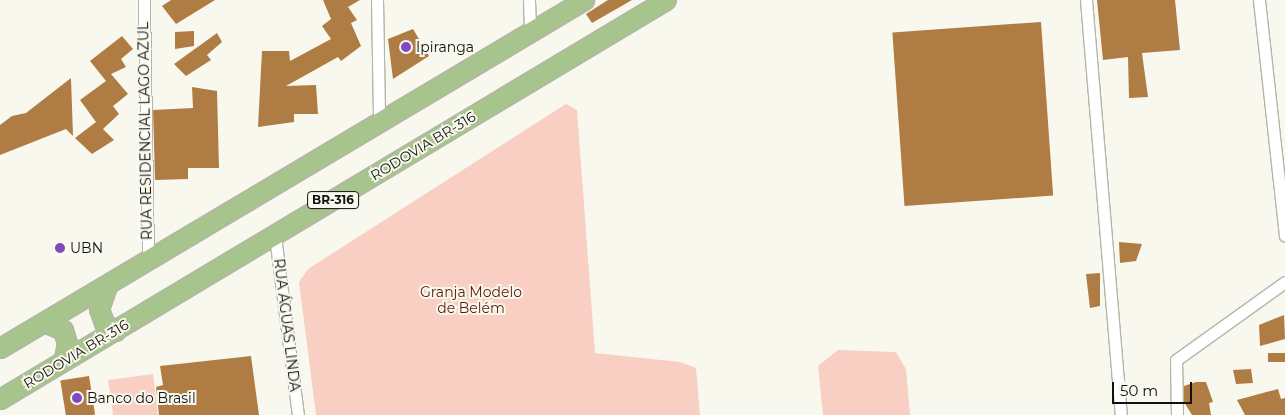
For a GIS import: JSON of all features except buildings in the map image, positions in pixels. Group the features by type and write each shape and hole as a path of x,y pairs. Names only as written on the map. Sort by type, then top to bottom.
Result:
{"highway":[{"path":"0,348 108,286 379,120 584,0"},
{"name":"RODOVIA BR-316","path":"0,399 64,359 275,236 666,0"},
{"path":"108,286 99,309 104,323 115,331"},
{"path":"44,322 63,330 67,343 64,359"}],"street":[{"name":"RUA RESIDENCIAL LAGO AZUL","path":"144,0 148,261"},
{"path":"377,0 379,120"},
{"path":"529,0 530,31"},
{"path":"1086,0 1121,415"},
{"path":"1259,0 1285,236"},
{"name":"RUA ÁGUAS LINDA","path":"275,236 298,415"},
{"path":"1177,415 1176,360 1285,282"}],"green space":[{"name":"Granja Modelo de Belém","path":"566,104 577,110 595,353 680,362 696,368 700,415 316,415 299,282 308,269"},
{"path":"838,350 896,352 906,369 910,415 823,415 818,366"},
{"path":"153,374 158,415 113,415 108,380"}],"place":[{"name":"Ipiranga","path":"406,47"},
{"name":"UBN","path":"60,248"},
{"name":"Banco do Brasil","path":"77,398"}]}
